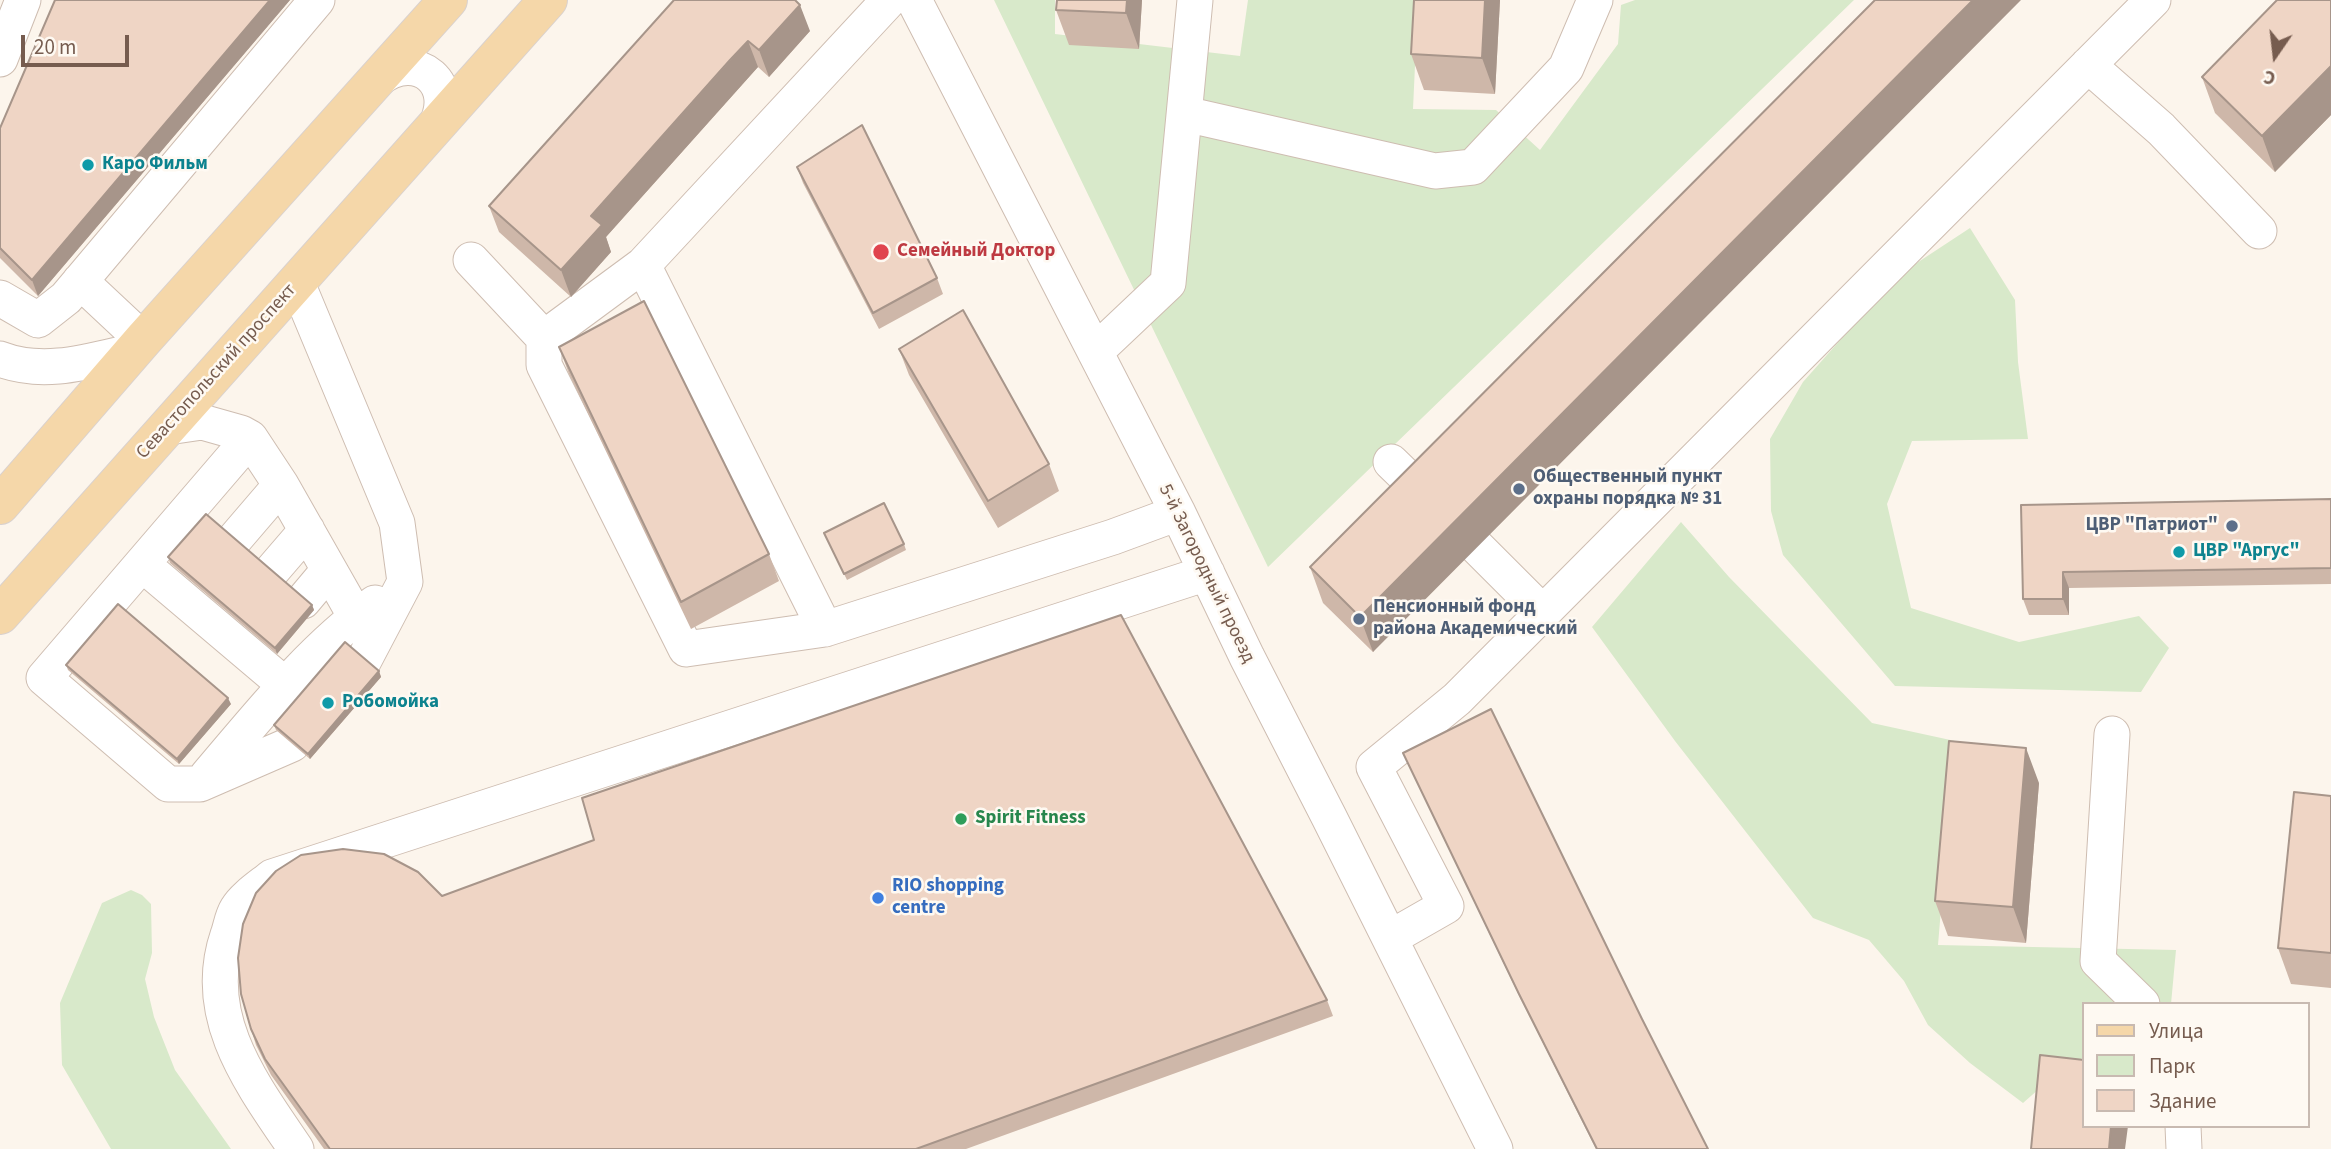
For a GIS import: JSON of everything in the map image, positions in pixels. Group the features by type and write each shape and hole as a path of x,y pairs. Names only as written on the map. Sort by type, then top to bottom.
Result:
{"main road":[{"name":"Севастопольский проспект","path":"5,500 138,345 448,0"},
{"name":"Севастопольский проспект","path":"0,615 548,0"}],"street":[{"path":"0,59 23,0"},
{"path":"0,298 38,320 66,298 317,0"},
{"path":"544,338 643,265 889,0"},
{"name":"5-й Загородный проезд","path":"914,0 1178,513 1247,657 1495,1149"},
{"path":"1095,352 1168,283 1195,0"},
{"path":"1185,114 1435,171 1473,167 1566,68 1595,0"},
{"path":"1390,938 1446,906 1374,767 1457,699 2153,0"},
{"path":"2088,65 2161,129 2259,232"},
{"name":"Севастопольский проспект","path":"378,79 390,70 404,66 418,68 431,76 440,87 443,101 442,116 434,128"},
{"path":"471,260 544,338 544,365 686,649 825,629 1113,537 1178,513"},
{"path":"643,265 825,629"},
{"path":"0,359 35,368 56,366 138,345 80,281"},
{"path":"297,283 397,523 405,582 363,662"},
{"path":"168,427 202,422 250,438 281,485 356,617"},
{"path":"250,438 44,678 168,784 200,783 292,744"},
{"path":"1391,462 1428,498"},
{"path":"233,541 281,485"},
{"path":"270,573 307,530"},
{"path":"1477,547 1543,613"},
{"path":"142,564 189,591 227,623 260,652 285,685"},
{"path":"303,601 329,570"},
{"path":"296,1149 259,1095 232,1046 219,999 222,953 237,908 272,877 1207,573"},
{"path":"200,783 285,685 356,617 405,582"},
{"path":"2112,734 2098,961 2139,1002"},
{"path":"2183,1128 2184,1149"}],"green space":[{"path":"994,0 1055,0 1055,34 1240,56 1248,0 1418,0 1413,109 1496,110 1540,150 1618,44 1621,5 1635,0 1854,0 1268,567"},
{"path":"1970,228 2015,300 2018,362 2028,439 1912,441 1887,504 1911,608 2019,642 2139,616 2169,648 2141,692 1895,686 1783,555 1771,511 1770,439 1803,382 1897,276"},
{"path":"1681,522 1729,577 1872,723 1955,741 1938,945 2176,950 2171,1002 2082,1002 2082,1058 2048,1081 2023,1103 1970,1063 1928,1025 1904,981 1869,940 1813,918 1675,741 1592,627"},
{"path":"131,890 142,895 151,904 152,953 145,979 154,1017 175,1070 231,1149 111,1149 62,1065 60,1003 102,903"}],"building":[{"path":"55,0 270,0 32,280 0,248 0,128"},
{"path":"674,0 795,0 800,5 759,50 748,41 730,60 591,216 602,225 561,270 489,206"},
{"path":"1057,0 1127,0 1126,13 1056,10"},
{"path":"1414,0 1485,0 1482,58 1411,54"},
{"path":"1875,0 1973,0 1360,617 1310,567"},
{"path":"2277,0 2331,0 2331,66 2262,136 2202,77"},
{"name":"Семейный Доктор","path":"862,125 937,278 873,313 797,167"},
{"path":"644,301 769,554 681,602 559,347"},
{"path":"963,310 1049,464 988,501 899,349"},
{"name":"ЦВР \"Аргус\"","path":"2331,499 2331,568 2063,572 2063,599 2023,599 2021,505"},
{"path":"884,503 904,544 844,574 824,533"},
{"path":"206,514 312,605 275,648 168,557"},
{"path":"118,604 228,698 177,759 66,665"},
{"name":"RIO shopping centre","path":"1121,615 1327,1000 916,1149 330,1149 265,1059 251,1029 241,994 238,958 243,924 256,893 276,871 301,855 343,849 384,854 418,872 442,896 594,840 582,798"},
{"name":"Робомойка","path":"345,642 379,671 308,754 274,725"},
{"path":"1491,709 1708,1149 1597,1149 1519,994 1403,753"},
{"path":"1949,741 2026,748 2013,907 1935,901"},
{"path":"2294,792 2331,796 2331,953 2278,948"},
{"path":"2040,1055 2082,1060 2082,1128 2111,1128 2109,1149 2031,1149"}],"place":[{"name":"Каро Фильм","path":"88,165"},
{"name":"Семейный Доктор","path":"881,252"},
{"name":"Общественный пункт охраны порядка № 31","path":"1519,489"},
{"name":"ЦВР \"Патриот\"","path":"2232,526"},
{"name":"ЦВР \"Аргус\"","path":"2179,552"},
{"name":"Пенсионный фонд района Академический","path":"1359,619"},
{"name":"Робомойка","path":"328,703"},
{"name":"Spirit Fitness","path":"961,819"},
{"name":"RIO shopping centre","path":"878,898"}]}
